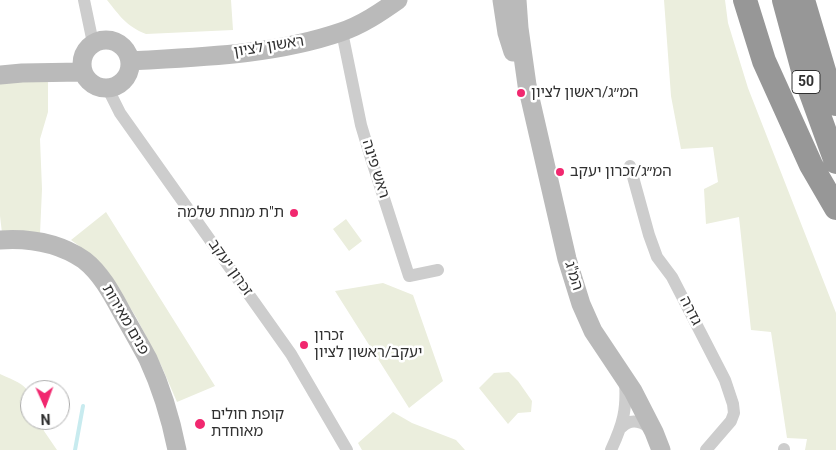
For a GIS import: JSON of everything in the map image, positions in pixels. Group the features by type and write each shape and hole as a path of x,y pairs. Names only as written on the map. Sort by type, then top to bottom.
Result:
{"highway":[{"path":"745,0 764,62 811,165 836,208"},
{"name":"50","path":"784,0 804,74 836,162"},
{"name":"50","path":"803,0 836,104"}],"street":[{"path":"84,0 93,43"},
{"name":"ראשון לציון","path":"130,61 200,57 275,48 342,32 379,13 398,0"},
{"path":"492,0 503,9"},
{"name":"המ\"ג","path":"517,0 527,86 567,259 581,304 593,331 624,376 654,432 661,450"},
{"name":"המ\"ג","path":"503,9 511,49 527,86"},
{"name":"ראש פינה","path":"342,32 368,148 409,276 438,270"},
{"path":"101,40 116,42 123,47 130,61 130,68 122,82 116,87 108,89 92,85 82,72 81,64 87,48 101,40"},
{"path":"0,76 22,73 82,72"},
{"name":"זכרון יעקב","path":"108,89 120,113 291,354 347,450"},
{"name":"גדרה","path":"630,166 649,235 657,256 672,277 725,380 733,404 734,413 731,421 710,443 706,450"},
{"name":"פנים מאירות","path":"0,240 21,240 53,245 86,261 98,274 111,293 148,361 163,398 178,450"},
{"path":"611,450 622,427 625,400 624,376"},
{"path":"622,427 627,422 634,422 646,425 654,432"}],"green space":[{"path":"107,0 231,0 233,30 146,34 128,24"},
{"path":"664,0 725,0 728,23 748,88 836,313 836,450 805,450 807,439 787,438 771,332 751,330 739,217 706,224 704,189 718,182 713,147 681,149 671,96"},
{"path":"48,79 48,112 40,139 42,189 40,234 2,233 0,216 0,84"},
{"path":"106,212 215,386 177,402 161,365 136,317 106,269 94,257 71,240"},
{"path":"346,219 362,241 349,251 333,229"},
{"path":"383,283 413,295 443,381 409,408 335,291"},
{"path":"509,372 532,401 531,412 518,413 508,424 479,388 494,373"},
{"path":"0,374 20,384 20,430 44,430 57,450 0,450"},
{"path":"393,412 412,423 456,440 465,450 362,450 358,443"}],"waterway":[{"path":"75,450 83,406"}],"place":[{"name":"המ״ג/ראשון לציון","path":"521,93"},
{"name":"המ״ג/זכרון יעקב","path":"560,172"},
{"name":"ת\"ת מנחת שלמה","path":"294,213"},
{"name":"זכרון יעקב/ראשון לציון","path":"304,345"},
{"name":"קופת חולים מאוחדת","path":"200,424"}]}
